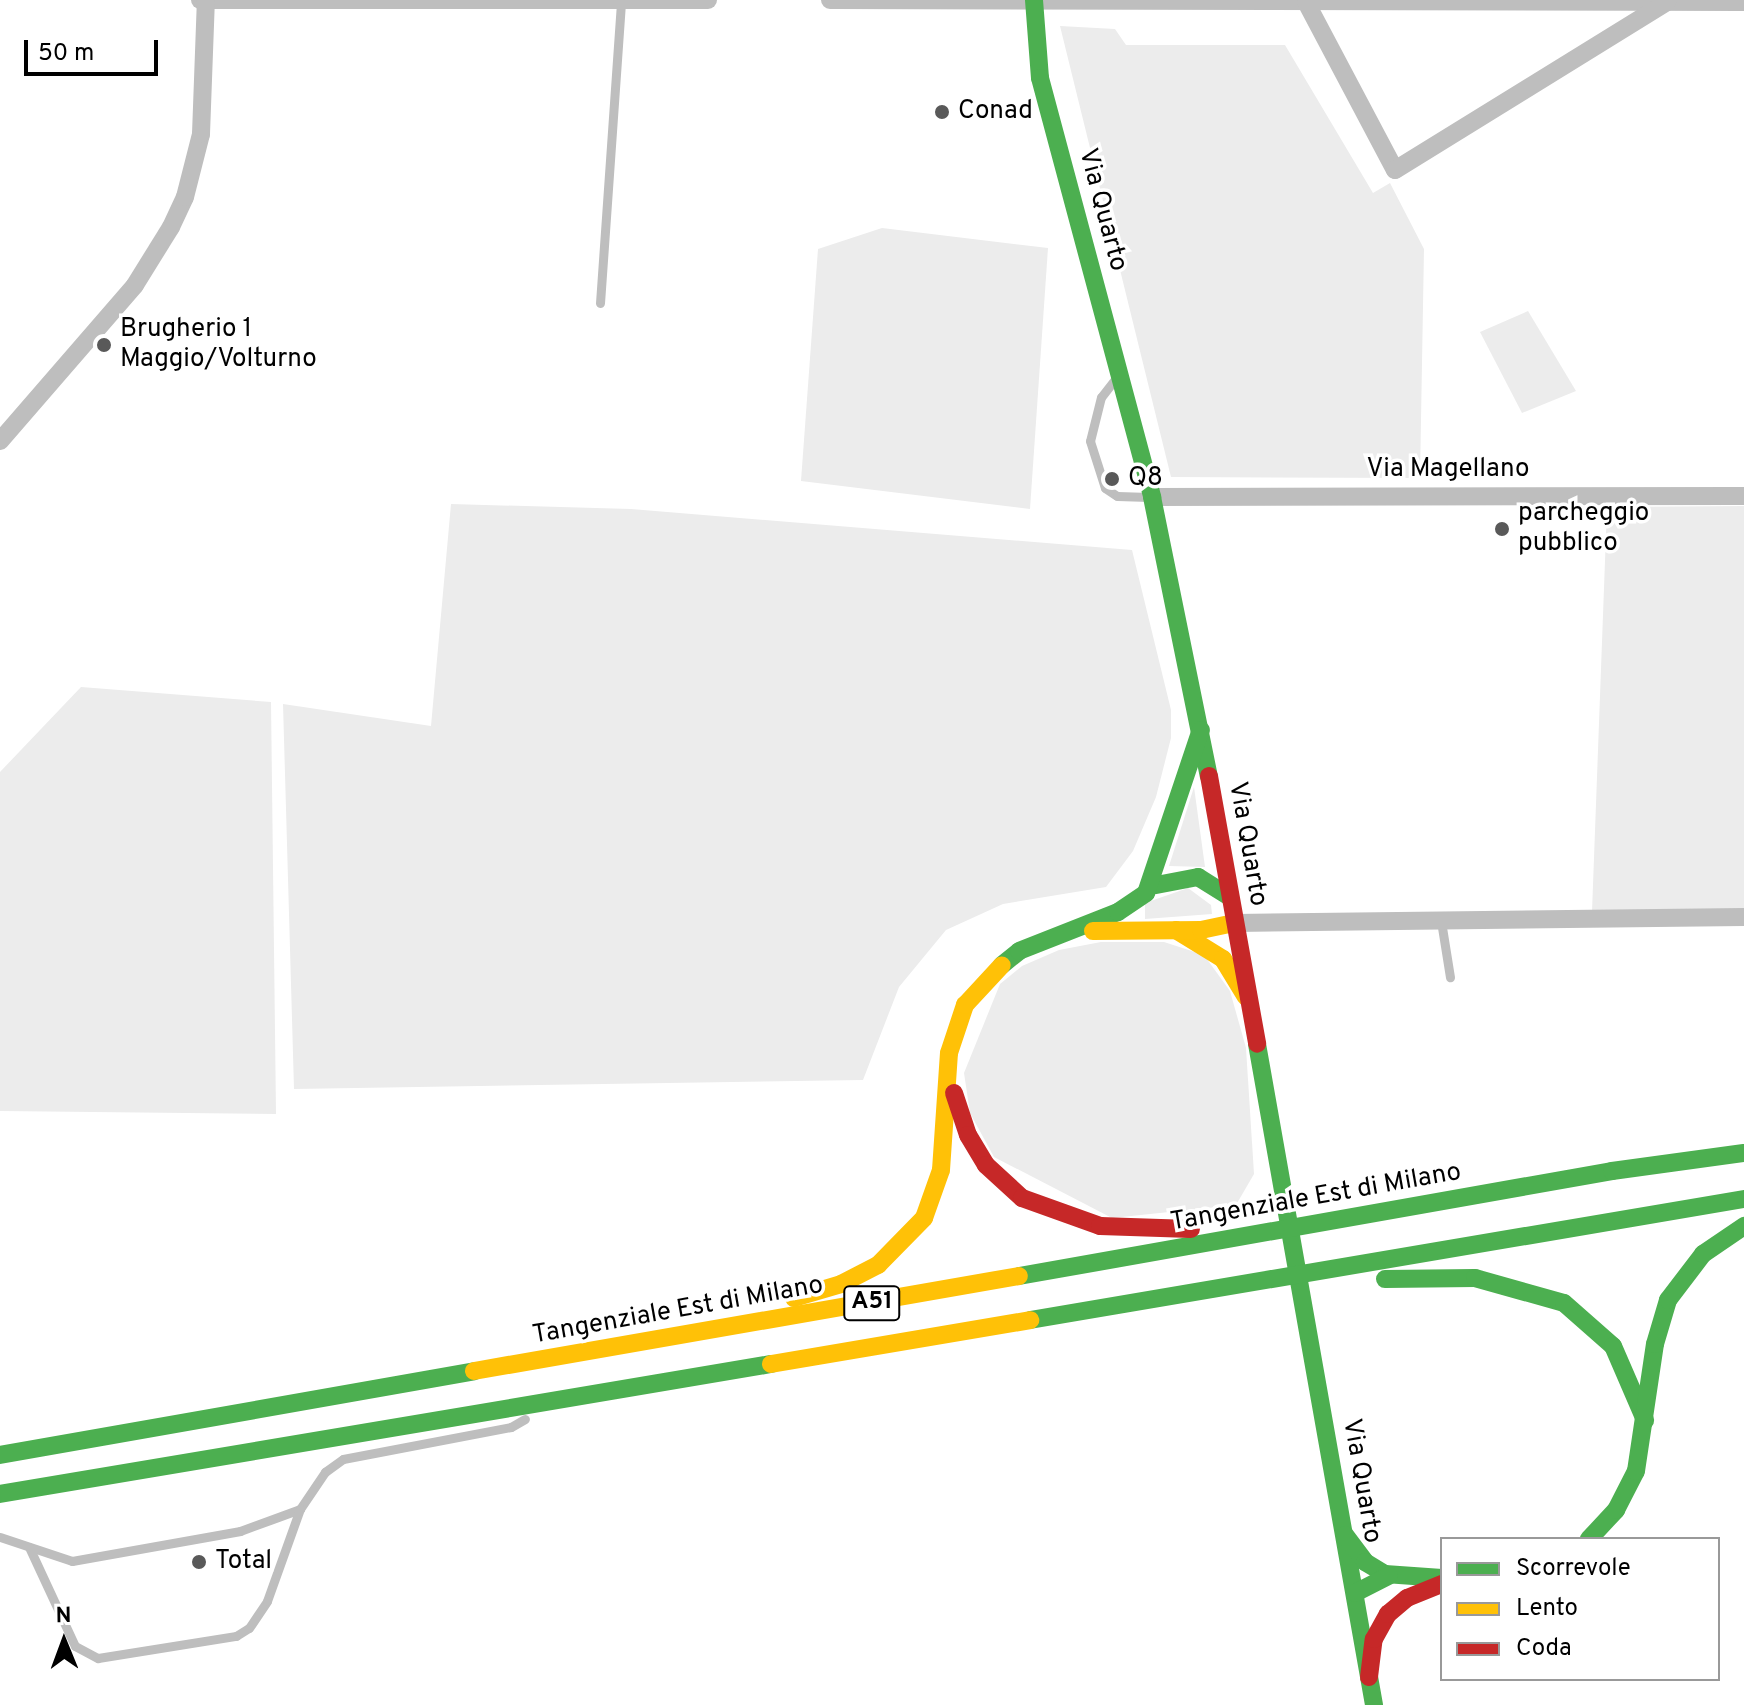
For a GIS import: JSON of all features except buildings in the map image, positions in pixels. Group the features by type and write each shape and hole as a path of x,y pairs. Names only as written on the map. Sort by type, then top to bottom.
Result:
{"main road":[{"name":"Via Quarto","path":"1034,1 1040,78 1152,497 1201,730 1374,1705"},
{"path":"523,1365 673,1322 822,1290 878,1265 909,1237 933,1200 942,1161 949,1061 959,1019 982,981 1019,951 1130,907 1151,886 1201,730"},
{"path":"1151,886 1198,877 1229,896"},
{"path":"1064,931 1171,929 1235,923"},
{"path":"1171,929 1196,939 1223,959 1246,997"},
{"path":"949,1061 966,1130 997,1178 1037,1206 1112,1228 1179,1230 1612,1171"},
{"name":"Tangenziale Est di Milano","path":"0,1455 1612,1171 1744,1153"},
{"name":"A51","path":"0,1494 1744,1199"},
{"path":"1591,1537 1616,1510 1632,1481 1645,1420 1655,1344 1668,1300 1697,1259 1744,1226"},
{"path":"1261,1280 1454,1276 1546,1295 1587,1318 1606,1336 1630,1375 1645,1420"},
{"path":"1345,1535 1365,1562 1389,1576 1440,1578"},
{"path":"1356,1599 1389,1576"},
{"path":"1356,1599 1381,1608 1440,1585"},
{"path":"1369,1677 1375,1634 1407,1598"}],"street":[{"path":"0,441 135,285 171,227 189,186 201,134 203,0 708,0"},
{"path":"830,0 1744,2"},
{"path":"1306,2 1395,170 1668,1"},
{"name":"Via Magellano","path":"1152,497 1744,496"},
{"path":"1235,923 1744,917"}],"lane":[{"path":"600,303 621,1"},
{"path":"1119,374 1101,397 1090,441 1105,488 1117,496 1152,497"},
{"path":"1441,921 1450,977"},
{"path":"29,1547 75,1646 98,1658 236,1636 249,1628 267,1601 300,1509 325,1472 343,1459 511,1427 567,1397"},
{"path":"0,1537 72,1561 240,1531 300,1509"}],"shaded area":[{"path":"1060,26 1115,29 1126,45 1285,45 1373,193 1390,183 1424,249 1420,478 1171,477"},
{"path":"882,228 1048,248 1030,509 801,481 818,249"},
{"path":"1528,311 1576,391 1522,413 1480,332"},
{"path":"451,504 631,509 1132,550 1171,710 1171,738 1156,797 1133,851 1106,887 1003,904 946,930 899,987 863,1080 294,1089 283,704 431,726"},
{"path":"1744,506 1744,910 1592,912 1607,507"},
{"path":"81,687 271,702 276,1114 0,1111 0,772"},
{"path":"1194,787 1205,867 1169,866"},
{"path":"1188,888 1211,905 1212,914 1145,919 1145,903"},
{"path":"1101,942 1164,942 1204,955 1230,991 1246,1048 1254,1174 1236,1205 1112,1218 994,1157 970,1113 964,1073 1000,984 1022,966 1059,950"}],"traffic: fast":[{"path":"1034,0 1040,78 1152,497 1209,776"},
{"path":"1002,965 1019,951 1118,912 1146,893 1201,730"},
{"path":"1151,886 1198,877 1229,896"},
{"path":"1257,1044 1374,1705"},
{"path":"1019,1276 1612,1171 1744,1153"},
{"path":"1030,1320 1744,1199"},
{"path":"1591,1537 1616,1510 1636,1471 1655,1344 1668,1300 1703,1254 1744,1226"},
{"path":"1385,1279 1475,1278 1564,1303 1613,1346 1645,1420"},
{"path":"0,1494 771,1364"},
{"path":"0,1455 474,1371"},
{"path":"1345,1535 1365,1562 1385,1574 1440,1578"},
{"path":"1355,1593 1389,1576"}],"traffic: slow":[{"path":"1093,931 1201,930 1235,923"},
{"path":"1176,930 1223,959 1246,997"},
{"path":"794,1298 841,1284 878,1265 924,1218 941,1170 949,1053 965,1005 1002,965"},
{"path":"474,1371 1019,1276"},
{"path":"771,1364 1030,1320"}],"traffic: jam":[{"path":"1209,776 1257,1044"},
{"path":"954,1093 968,1135 986,1165 1022,1198 1100,1226 1191,1229"},
{"path":"1369,1677 1374,1639 1388,1614 1407,1598 1440,1585"}],"place":[{"name":"Conad","path":"942,112"},
{"name":"Brugherio 1 Maggio/Volturno","path":"104,345"},
{"name":"Q8","path":"1112,479"},
{"name":"parcheggio pubblico","path":"1502,529"},
{"name":"Total","path":"199,1562"}]}
